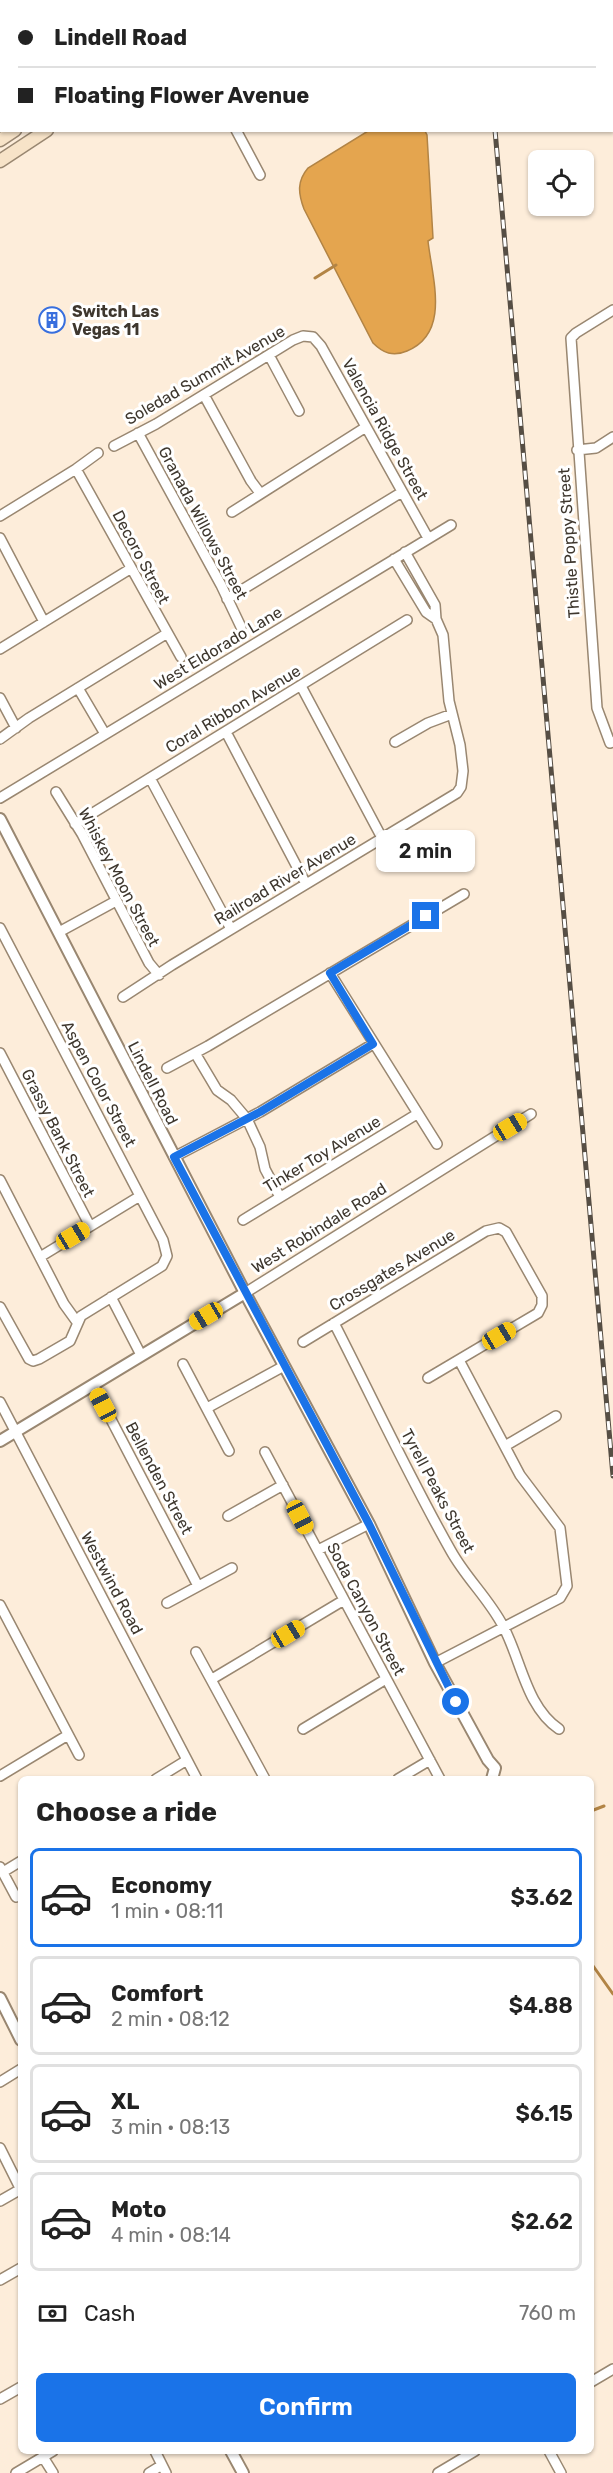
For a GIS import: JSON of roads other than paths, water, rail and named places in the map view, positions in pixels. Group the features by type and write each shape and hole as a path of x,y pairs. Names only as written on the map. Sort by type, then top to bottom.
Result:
{"main road":[{"path":"0,160 44,132"}],"street":[{"path":"237,132 260,175"},
{"name":"Thistle Poppy Street","path":"612,743 597,708 577,450 571,338 613,310"},
{"name":"Soledad Summit Avenue","path":"114,446 303,336 313,337"},
{"name":"Valencia Ridge Street","path":"313,337 321,346 428,538"},
{"path":"269,355 299,411"},
{"path":"204,395 251,481 260,493"},
{"path":"232,512 366,427"},
{"name":"Granada Willows Street","path":"138,433 241,627"},
{"path":"577,450 596,448 613,437"},
{"path":"0,516 98,453"},
{"name":"Decoro Street","path":"76,469 166,634 181,657"},
{"path":"227,599 402,492"},
{"name":"West Eldorado Lane","path":"0,798 451,525"},
{"path":"0,538 44,622"},
{"path":"395,742 428,723 452,714 443,635 436,619 435,604 405,552"},
{"path":"394,559 426,612 436,619"},
{"path":"0,649 130,569"},
{"name":"Coral Ribbon Avenue","path":"75,824 407,620"},
{"path":"0,739 166,634"},
{"path":"301,686 382,838"},
{"path":"78,688 105,734"},
{"path":"0,698 16,728"},
{"name":"Railroad River Avenue","path":"123,997 457,793 461,787 463,771 460,745 452,714"},
{"path":"226,732 306,884"},
{"path":"150,778 231,929"},
{"name":"Whiskey Moon Street","path":"56,792 149,963 159,975"},
{"name":"Lindell Road","path":"0,819 245,1293 369,1524 435,1663 488,1760 495,1768 493,1776"},
{"path":"167,1068 464,894"},
{"path":"59,932 116,901"},
{"name":"Aspen Color Street","path":"0,928 163,1240 167,1256 162,1266 111,1297"},
{"path":"330,973 437,1144"},
{"path":"174,1157 247,1119 373,1044"},
{"name":"Grassy Bank Street","path":"0,1053 90,1226"},
{"path":"195,1053 217,1090 231,1100 247,1119 260,1147 265,1169 280,1197"},
{"name":"Tinker Toy Avenue","path":"243,1220 417,1114"},
{"name":"West Robindale Road","path":"0,1441 245,1293 531,1114"},
{"path":"0,1180 64,1304 76,1322"},
{"path":"40,1257 140,1196"},
{"name":"Crossgates Avenue","path":"303,1342 486,1231 499,1228 506,1232 542,1296 542,1305 538,1313 459,1360"},
{"path":"0,1307 22,1348 33,1361 70,1341 76,1322 81,1316 111,1297 141,1355"},
{"name":"Tyrell Peaks Street","path":"334,1323 452,1553 490,1603 504,1627 514,1645 535,1702 544,1717 559,1728"},
{"path":"428,1378 459,1360 527,1486 560,1528 567,1586 560,1598 435,1663"},
{"path":"183,1364 230,1451"},
{"path":"207,1408 285,1366"},
{"name":"Bellenden Street","path":"93,1384 198,1586"},
{"name":"Westwind Road","path":"0,1402 195,1776"},
{"path":"505,1446 556,1416"},
{"name":"Soda Canyon Street","path":"265,1452 438,1776"},
{"path":"228,1516 283,1485"},
{"path":"318,1550 369,1524"},
{"path":"166,1602 232,1568"},
{"path":"212,1679 344,1600"},
{"path":"0,1605 79,1755"},
{"path":"196,1652 263,1776"},
{"path":"303,1729 386,1679"},
{"path":"0,1776 68,1735"},
{"path":"161,1776 187,1760"},
{"path":"403,1776 430,1760"},
{"path":"16,1897 1,1869 18,1862"},
{"path":"0,1998 18,2034"},
{"path":"0,2082 18,2071"},
{"path":"0,2148 18,2183"},
{"path":"0,2201 18,2191"},
{"path":"0,2280 18,2270"},
{"path":"594,2380 613,2369"},
{"path":"0,2399 18,2389"},
{"path":"16,2473 48,2454"},
{"path":"149,2473 164,2469 156,2454"},
{"path":"233,2454 243,2473"},
{"path":"438,2473 470,2454"},
{"path":"551,2454 561,2473"},
{"path":"43,2457 53,2473"}],"waterway":[{"path":"315,278 336,265"},
{"path":"594,1810 604,1806"},
{"path":"594,1967 613,1994"}],"railway":[{"path":"495,132 613,1476"}],"place":[{"name":"Switch Las Vegas 11","path":"52,320"}]}
